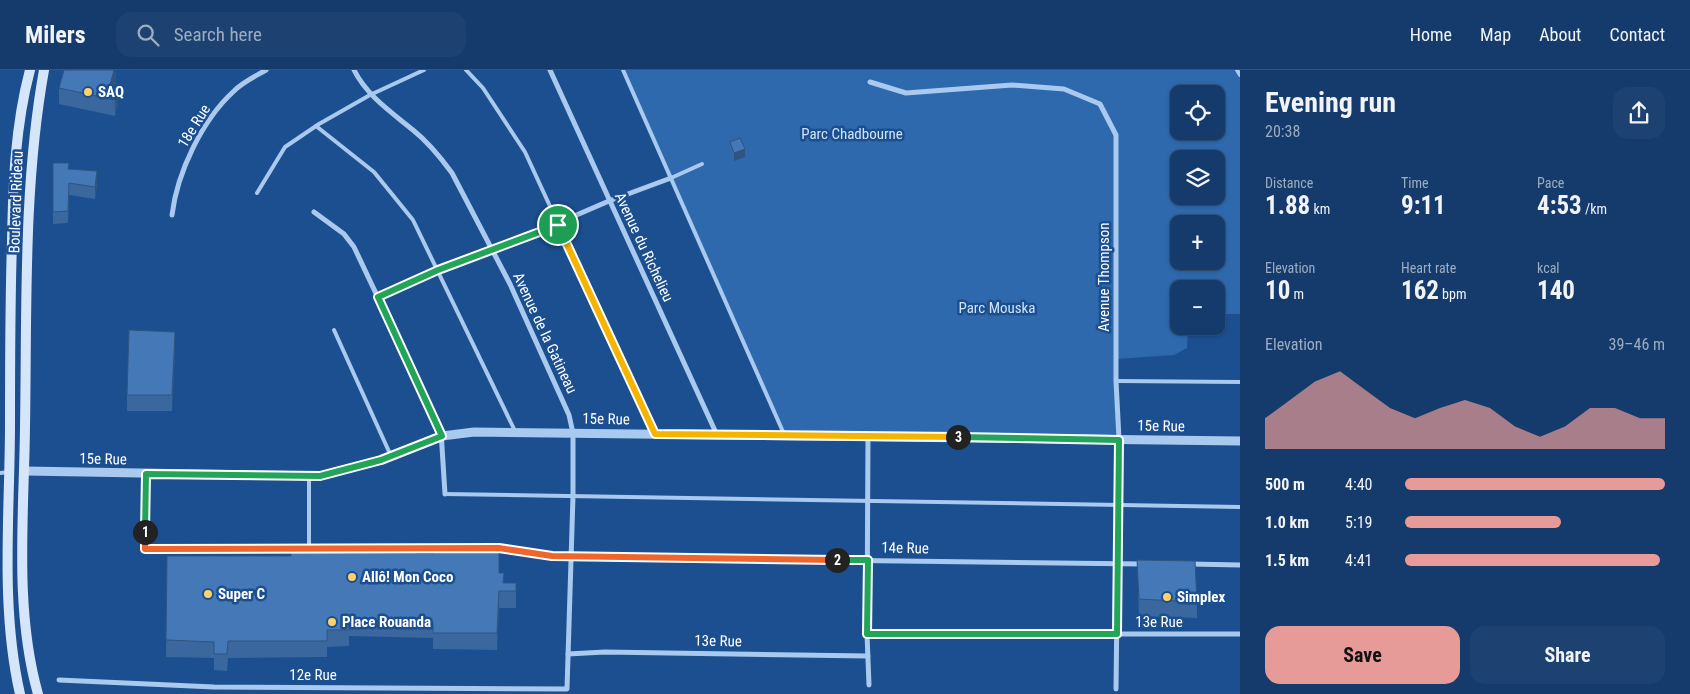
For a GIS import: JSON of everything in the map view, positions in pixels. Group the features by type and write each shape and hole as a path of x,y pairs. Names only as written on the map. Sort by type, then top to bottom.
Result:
{"main road":[{"name":"Boulevard Rideau","path":"20,694 15,671 9,615 4,472 13,198 18,132 30,70"},
{"name":"Boulevard Rideau","path":"38,694 28,644 24,599 25,471 30,193 35,116 44,70"}],"street":[{"name":"18e Rue","path":"172,216 174,194 181,174 200,136 234,90 266,70"},
{"name":"Avenue de la Gatineau","path":"354,70 370,95 414,131 440,157 464,194 542,354 569,415 573,433 573,496 567,689"},
{"name":"Avenue du Richelieu","path":"550,70 717,435"},
{"name":"Avenue Thompson","path":"870,82 906,93 1012,86 1064,89 1100,104 1116,136 1116,380 1119,440 1116,689"},
{"path":"378,297 438,270 558,225 609,201 671,178"},
{"path":"314,212 344,234 354,247 378,297 442,436 445,494"},
{"name":"15e Rue","path":"4,472 309,476 337,473 391,456 442,436 474,432 784,434 1240,441"},
{"path":"868,436 867,634 870,685"},
{"name":"14e Rue","path":"570,557 1146,564"},
{"path":"1183,564 1240,565"},
{"name":"13e Rue","path":"867,634 1240,634"},
{"name":"13e Rue","path":"568,654 605,652 868,656"},
{"name":"12e Rue","path":"59,680 214,687 567,689"}],"lane":[{"path":"257,193 285,147 316,126 370,95 424,70"},
{"path":"466,70 483,88 525,152 655,434"},
{"path":"623,70 784,434"},
{"path":"1237,70 1240,75"},
{"path":"316,126 374,172 413,220 516,432"},
{"path":"671,178 702,164"},
{"path":"334,330 391,456"},
{"path":"1116,380 1240,382"},
{"path":"146,474 145,549 318,548"},
{"path":"309,476 309,548"},
{"path":"445,494 1240,507"},
{"path":"402,549 450,548"},
{"path":"470,548 499,548 570,557"}],"green space":[{"name":"Parc Mouska","path":"623,70 1237,70 1240,75 1240,314 1225,314 1225,280 1170,280 1170,335 1188,335 1187,348 1174,355 1117,359 1119,439 784,434"}],"building":[{"path":"64,70 114,70 110,85 118,86 115,100 59,88"},
{"path":"740,138 745,149 734,153 730,142"},
{"path":"53,163 69,163 68,169 97,171 95,187 69,183 68,211 53,212"},
{"path":"129,330 175,332 172,395 127,395"},
{"name":"Place Rouanda","path":"307,547 416,547 416,553 434,553 438,547 499,549 499,573 504,573 503,583 516,583 516,591 499,591 497,633 433,633 433,622 349,620 349,630 327,630 327,641 228,641 227,654 214,654 214,642 166,640 167,556 291,556 291,551 307,552"},
{"path":"1137,560 1195,561 1197,602 1139,599"}],"place":[{"name":"SAQ","path":"88,92"},
{"name":"Allô! Mon Coco","path":"352,577"},
{"name":"Super C","path":"208,594"},
{"name":"Simplex","path":"1167,597"},
{"name":"Place Rouanda","path":"332,622"}],"route":[{"path":"558,225 655,434 1119,440 1117,634 867,634 868,560 552,556 499,548 145,549 146,474 320,476 381,460 442,436 378,297 438,270 558,225"}],"park label":[{"name":"Parc Chadbourne","path":"852,134"}]}
